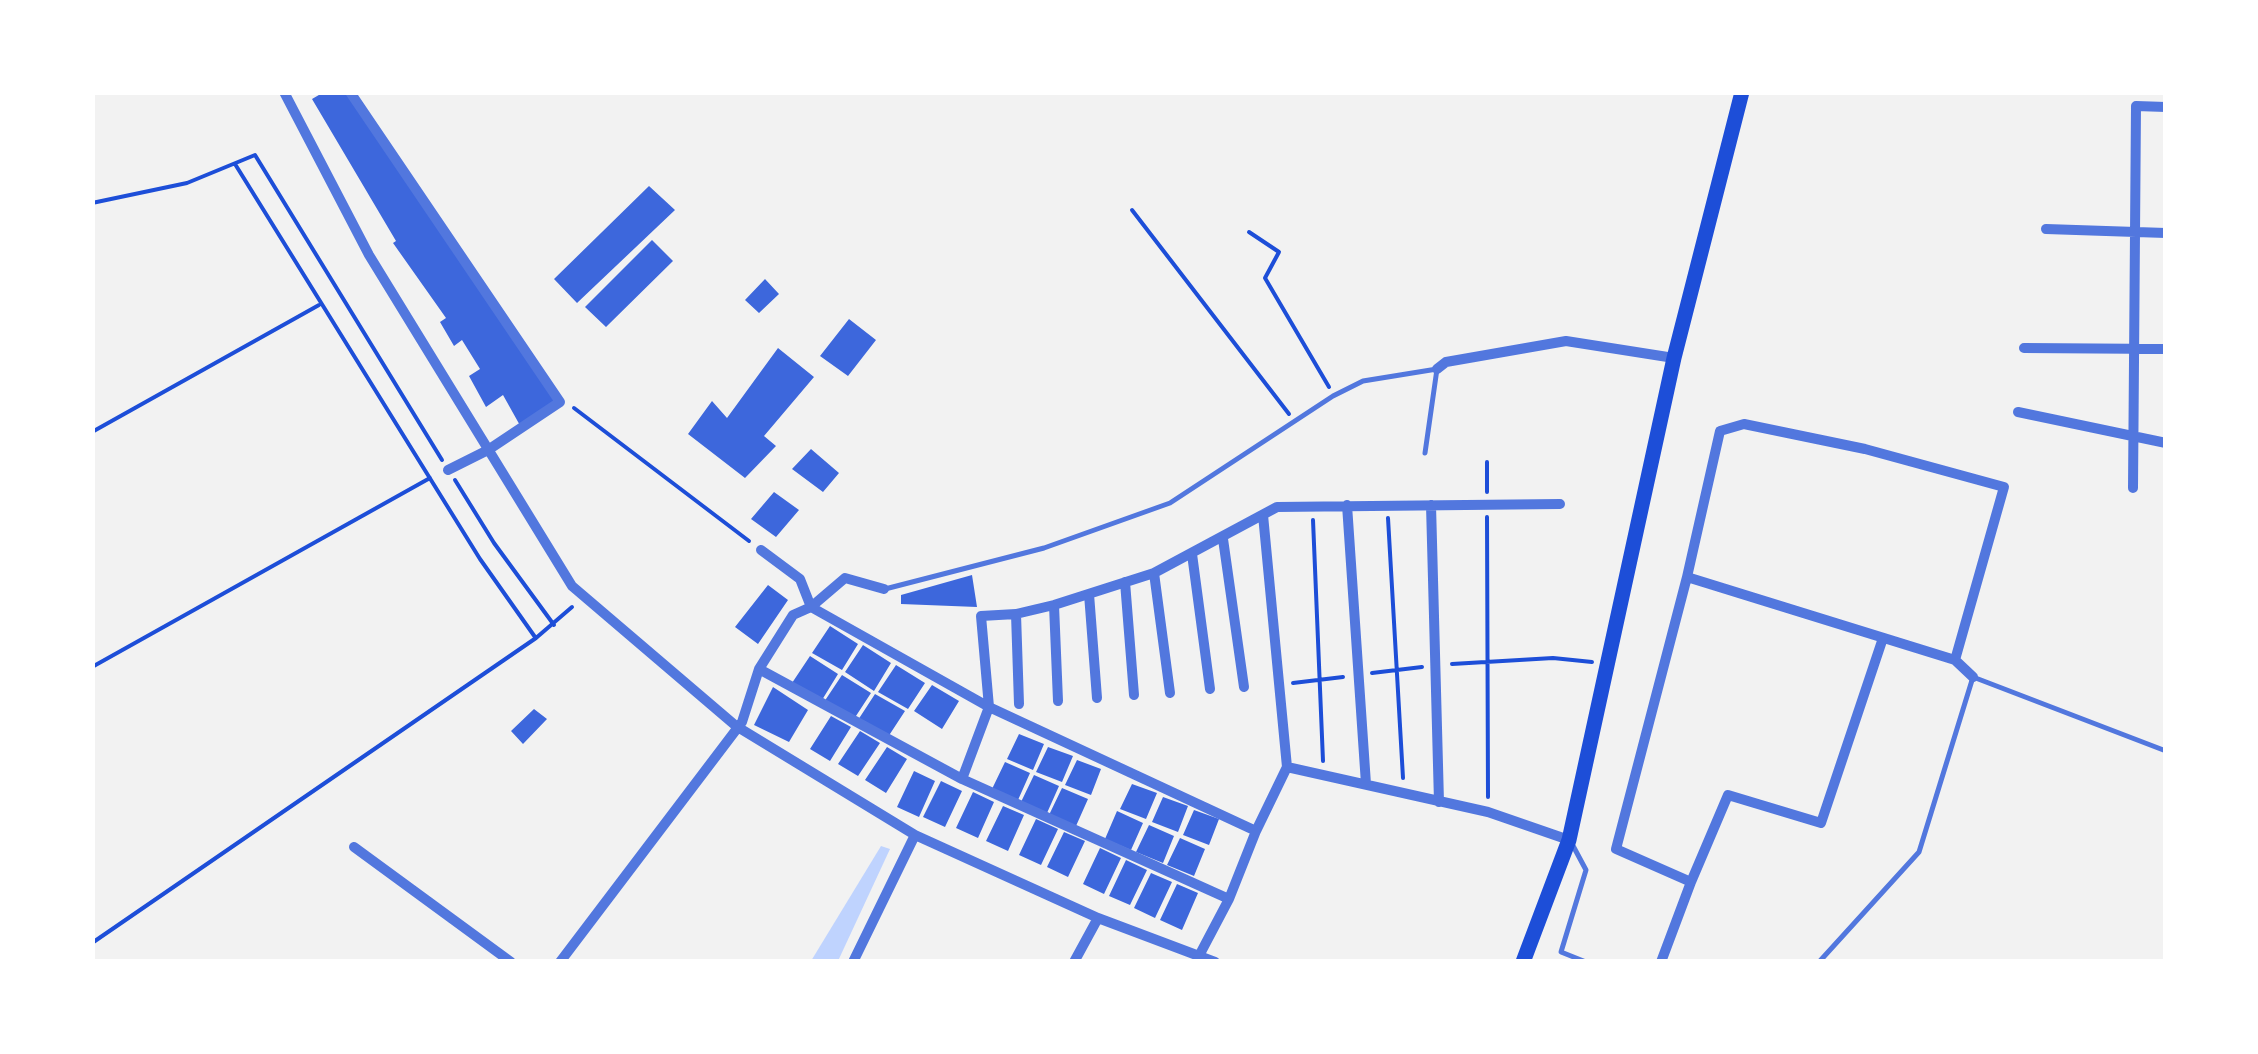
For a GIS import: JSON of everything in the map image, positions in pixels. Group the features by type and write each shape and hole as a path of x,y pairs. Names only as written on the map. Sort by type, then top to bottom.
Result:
{"main road":[{"path":"1523,962 1570,840 1674,358 1742,92"}],"street":[{"path":"284,92 369,255 572,586 736,726 915,834 1098,918 1216,962"},
{"path":"350,92 560,402 488,450 448,470"},
{"path":"2133,488 2136,106 2166,107"},
{"path":"2046,230 2166,233"},
{"path":"1437,369 1446,362 1464,358 1566,341 1674,358"},
{"path":"2024,348 2166,349"},
{"path":"2018,412 2166,443"},
{"path":"1691,882 1616,849 1687,578 1720,431 1744,424 1865,449 2004,487 1955,660"},
{"path":"962,779 989,707 981,616 1016,614 1054,605 1154,573 1277,507 1560,504"},
{"path":"1347,505 1366,784"},
{"path":"1431,505 1439,802"},
{"path":"1200,954 1230,899 1256,831 1287,767 1263,515"},
{"path":"1223,539 1244,687"},
{"path":"761,550 800,579 811,607 989,707 1256,831"},
{"path":"1192,554 1210,689"},
{"path":"1154,573 1170,692"},
{"path":"560,962 742,722 759,669 793,615 811,607 846,578 884,589"},
{"path":"1687,578 1955,660 1973,677"},
{"path":"1126,582 1134,695"},
{"path":"1089,594 1097,698"},
{"path":"1054,605 1058,701"},
{"path":"1016,614 1020,704"},
{"path":"1661,962 1728,796 1821,823 1884,638"},
{"path":"759,669 962,779 1230,899"},
{"path":"1287,767 1488,812 1570,840"},
{"path":"853,962 915,834"},
{"path":"354,847 510,962"},
{"path":"1074,962 1098,918"}],"lane":[{"path":"884,589 1044,548 1170,503 1333,396 1363,381 1437,369 1425,454"},
{"path":"1820,962 1919,852 1973,677 2166,751"},
{"path":"1570,840 1586,870 1561,952 1586,962"}],"path":[{"path":"92,203 187,183 255,155 494,543 554,625"},
{"path":"235,164 480,559 536,638"},
{"path":"1132,210 1295,422"},
{"path":"1249,232 1280,252 1265,278 1333,396"},
{"path":"92,432 319,304"},
{"path":"560,402 574,408 761,550"},
{"path":"1487,462 1488,812"},
{"path":"92,667 431,477"},
{"path":"1387,505 1404,793"},
{"path":"1312,506 1324,776"},
{"path":"92,943 536,638 583,596"}],"water":[{"path":"881,846 890,849 838,961 811,961"}],"building":[{"path":"324,92 350,92 560,402 522,429 503,395 486,407 469,376 480,369 462,340 454,346 440,322 446,318 393,243 396,241 312,99"},
{"path":"649,186 675,210 577,303 554,279"},
{"path":"652,240 673,261 606,327 585,307"},
{"path":"765,279 779,294 759,313 745,300"},
{"path":"849,319 876,340 848,376 820,356"},
{"path":"778,348 814,377 764,436 776,446 745,478 688,434 712,401 727,418"},
{"path":"811,449 839,473 823,492 792,469"},
{"path":"774,492 799,510 776,537 751,519"},
{"path":"972,575 977,607 901,604 901,595"},
{"path":"768,585 788,600 758,644 735,627"},
{"path":"830,626 858,644 842,670 812,653"},
{"path":"863,645 891,663 874,691 845,672"},
{"path":"810,656 838,674 822,700 792,683"},
{"path":"896,665 925,683 908,709 878,692"},
{"path":"842,675 871,693 854,719 824,702"},
{"path":"932,685 959,701 942,729 914,711"},
{"path":"773,687 808,710 789,742 754,725"},
{"path":"875,694 905,711 888,737 858,720"},
{"path":"534,709 547,719 523,744 511,731"},
{"path":"831,716 851,727 830,761 810,749"},
{"path":"860,731 880,743 858,776 838,764"},
{"path":"1019,734 1044,744 1033,770 1007,759"},
{"path":"887,747 907,759 886,793 865,780"},
{"path":"1048,747 1073,756 1062,782 1036,772"},
{"path":"1077,760 1101,769 1091,795 1065,785"},
{"path":"1005,762 1030,773 1018,800 992,789"},
{"path":"914,771 935,781 919,817 897,807"},
{"path":"1034,775 1059,786 1047,813 1021,802"},
{"path":"941,781 962,791 945,827 923,817"},
{"path":"1132,784 1157,793 1146,819 1120,809"},
{"path":"1062,788 1088,799 1076,826 1049,815"},
{"path":"973,792 994,802 978,838 956,828"},
{"path":"1163,797 1188,806 1178,832 1152,822"},
{"path":"1003,806 1024,815 1008,851 986,841"},
{"path":"1194,810 1219,819 1209,845 1183,835"},
{"path":"1117,811 1143,823 1131,850 1105,839"},
{"path":"1036,819 1058,829 1041,865 1019,855"},
{"path":"1149,825 1174,836 1163,863 1136,852"},
{"path":"1064,832 1085,841 1068,877 1047,867"},
{"path":"1180,838 1205,849 1194,876 1167,865"},
{"path":"1100,848 1121,858 1104,894 1083,884"},
{"path":"1126,860 1147,870 1130,905 1109,896"},
{"path":"1151,873 1172,882 1155,918 1134,908"},
{"path":"1177,884 1198,893 1182,930 1160,920"}]}
